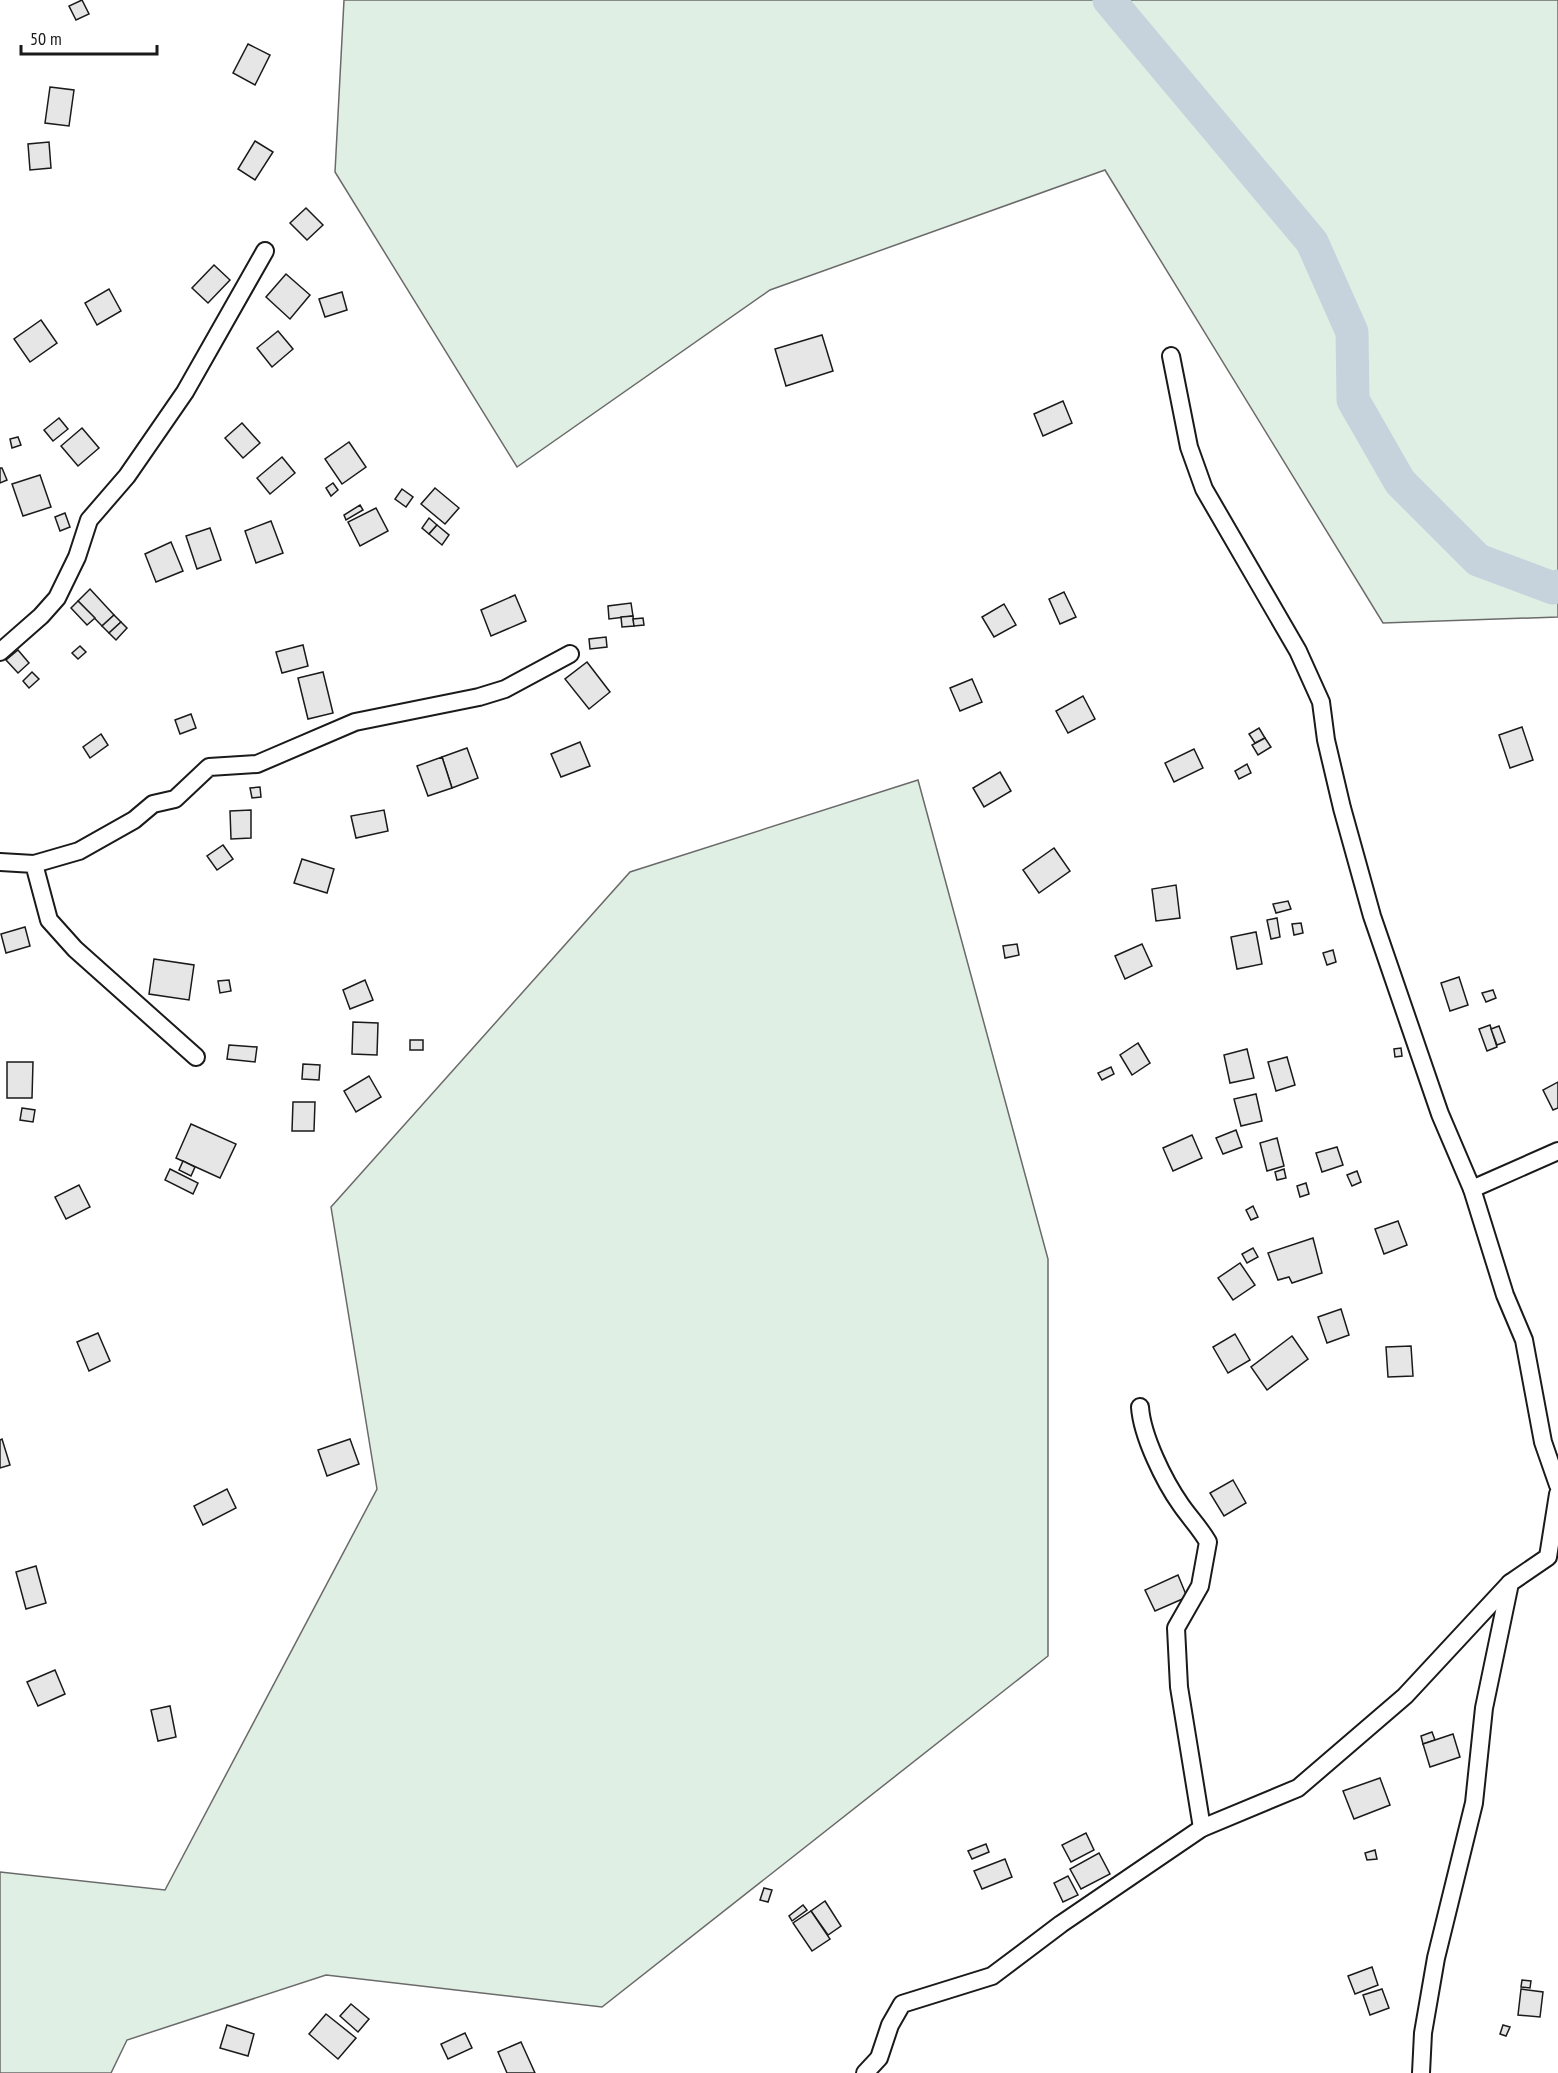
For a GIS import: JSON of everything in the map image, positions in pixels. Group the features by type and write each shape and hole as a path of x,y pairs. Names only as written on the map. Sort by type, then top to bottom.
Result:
{"street":[{"path":"0,652 41,616 57,598 77,557 89,520 127,476 184,392 265,251"},
{"path":"1170,356 1189,447 1204,489 1312,678 1321,702 1326,740 1342,808 1372,916 1440,1114 1473,1189 1505,1295 1524,1340 1543,1442 1558,1485"},
{"path":"0,862 33,864 79,851 134,820 153,804 175,800 209,767 257,764 356,722 479,697 505,688 570,654"},
{"path":"33,864 49,920 75,949 196,1057"},
{"path":"1473,1189 1558,1151"},
{"path":"1140,1407 1141,1425 1161,1468 1180,1505 1197,1524 1208,1542 1200,1586 1176,1628 1179,1687 1202,1828"},
{"path":"865,2073 879,2058 890,2025 902,2004 992,1976 1061,1924 1202,1828 1298,1788 1405,1696 1510,1583 1548,1557 1558,1494"},
{"path":"1421,2073 1423,2034 1436,1958 1474,1803 1484,1708 1510,1583"}],"green space":[{"path":"344,0 1558,0 1558,617 1383,623 1105,170 770,290 517,467 335,172"},
{"path":"918,780 1048,1259 1048,1656 602,2007 326,1975 127,2040 111,2073 0,2073 0,1872 165,1890 377,1489 331,1207 630,872"}],"building":[{"path":"82,0 89,14 76,20 69,6"},
{"path":"248,44 270,55 255,85 233,73"},
{"path":"50,87 74,90 69,126 45,123"},
{"path":"255,141 273,152 255,180 238,169"},
{"path":"49,142 51,168 30,170 28,144"},
{"path":"306,208 323,225 307,240 290,223"},
{"path":"214,265 230,280 208,303 192,288"},
{"path":"286,274 310,295 290,319 266,297"},
{"path":"109,289 121,311 97,325 85,303"},
{"path":"342,292 347,310 325,317 319,299"},
{"path":"41,320 57,343 30,362 14,339"},
{"path":"278,331 293,349 272,367 257,348"},
{"path":"822,335 833,371 786,386 775,349"},
{"path":"1063,401 1072,423 1043,436 1034,414"},
{"path":"59,418 68,429 53,441 44,430"},
{"path":"242,423 260,443 243,458 225,438"},
{"path":"82,428 99,448 78,466 61,446"},
{"path":"18,437 21,445 12,448 10,439"},
{"path":"349,442 366,467 342,484 325,459"},
{"path":"282,457 295,473 270,494 257,478"},
{"path":"0,468 7,480 0,483"},
{"path":"40,475 51,507 23,516 12,484"},
{"path":"333,483 338,490 331,496 326,488"},
{"path":"435,488 459,508 445,524 421,504"},
{"path":"402,489 413,497 406,507 395,499"},
{"path":"360,505 363,510 346,520 344,515"},
{"path":"376,508 388,531 360,546 348,522"},
{"path":"65,513 70,527 60,531 55,517"},
{"path":"429,518 437,525 429,534 422,528"},
{"path":"271,521 283,553 256,563 245,531"},
{"path":"437,525 449,535 442,545 429,534"},
{"path":"210,528 221,560 197,569 186,536"},
{"path":"171,542 183,571 156,582 145,554"},
{"path":"90,589 114,615 102,626 78,601"},
{"path":"1064,592 1076,617 1060,624 1049,599"},
{"path":"515,595 526,621 491,636 481,610"},
{"path":"78,601 95,618 87,625 71,608"},
{"path":"631,603 633,616 609,619 608,606"},
{"path":"1004,604 1016,625 994,637 982,617"},
{"path":"114,615 121,622 109,633 102,626"},
{"path":"633,616 634,626 622,627 621,617"},
{"path":"643,618 644,625 634,626 633,619"},
{"path":"121,622 127,628 116,640 109,633"},
{"path":"606,637 607,647 590,649 589,639"},
{"path":"303,645 308,666 282,673 276,652"},
{"path":"80,646 86,652 78,659 72,653"},
{"path":"18,650 29,663 18,673 6,660"},
{"path":"587,662 610,692 589,709 565,679"},
{"path":"32,672 39,679 29,688 23,681"},
{"path":"323,672 333,713 308,719 298,678"},
{"path":"972,679 982,702 960,711 950,688"},
{"path":"1083,696 1095,719 1068,733 1056,711"},
{"path":"191,714 196,728 180,734 175,720"},
{"path":"1522,727 1533,760 1510,768 1499,735"},
{"path":"1259,728 1265,738 1255,743 1249,734"},
{"path":"101,734 108,745 90,758 83,747"},
{"path":"1265,738 1271,747 1258,755 1252,745"},
{"path":"580,742 590,766 561,777 551,754"},
{"path":"467,748 478,778 452,788 442,757"},
{"path":"1194,749 1203,768 1174,782 1165,763"},
{"path":"442,757 452,788 428,796 417,766"},
{"path":"1247,764 1251,773 1239,779 1235,771"},
{"path":"1000,772 1011,791 984,807 973,788"},
{"path":"260,787 261,797 252,798 250,788"},
{"path":"251,810 251,838 231,839 230,811"},
{"path":"384,810 388,831 356,838 351,816"},
{"path":"223,845 233,859 217,870 207,856"},
{"path":"1054,848 1070,871 1039,893 1023,870"},
{"path":"302,859 334,869 327,893 294,883"},
{"path":"1176,885 1180,918 1156,921 1152,889"},
{"path":"1288,901 1291,909 1276,913 1273,904"},
{"path":"1277,918 1280,937 1271,939 1267,920"},
{"path":"1301,923 1303,933 1294,935 1292,924"},
{"path":"25,927 30,946 6,953 1,934"},
{"path":"1256,932 1262,964 1237,969 1231,937"},
{"path":"1017,944 1019,955 1005,958 1003,946"},
{"path":"1142,944 1152,966 1125,979 1115,956"},
{"path":"1333,950 1336,962 1327,965 1323,953"},
{"path":"154,959 194,965 189,1000 149,994"},
{"path":"1459,977 1468,1005 1450,1011 1441,983"},
{"path":"229,980 231,991 220,993 218,981"},
{"path":"365,980 373,1000 350,1009 343,990"},
{"path":"1493,990 1496,998 1486,1002 1482,993"},
{"path":"353,1022 378,1023 377,1055 352,1054"},
{"path":"1490,1025 1497,1047 1487,1051 1479,1029"},
{"path":"1499,1026 1505,1042 1497,1045 1491,1029"},
{"path":"410,1040 423,1040 423,1050 410,1050"},
{"path":"1138,1043 1150,1063 1132,1075 1120,1055"},
{"path":"229,1045 257,1047 255,1062 227,1059"},
{"path":"1401,1048 1402,1056 1395,1057 1394,1049"},
{"path":"1247,1049 1254,1078 1230,1083 1224,1055"},
{"path":"1287,1057 1295,1085 1276,1091 1268,1062"},
{"path":"7,1062 33,1062 32,1098 7,1098"},
{"path":"303,1064 320,1065 319,1080 302,1079"},
{"path":"1111,1067 1114,1074 1102,1080 1098,1073"},
{"path":"369,1076 381,1097 356,1112 344,1091"},
{"path":"1558,1082 1558,1108 1553,1110 1543,1090"},
{"path":"1256,1094 1262,1121 1241,1126 1234,1099"},
{"path":"293,1102 315,1102 314,1131 292,1131"},
{"path":"22,1108 35,1110 33,1122 20,1120"},
{"path":"191,1124 236,1144 220,1178 176,1158"},
{"path":"1236,1130 1242,1147 1223,1154 1216,1138"},
{"path":"1192,1135 1202,1158 1173,1171 1163,1148"},
{"path":"1277,1138 1284,1166 1267,1171 1260,1143"},
{"path":"1337,1147 1343,1165 1322,1172 1316,1153"},
{"path":"183,1161 195,1167 191,1176 179,1170"},
{"path":"170,1169 198,1183 193,1194 165,1180"},
{"path":"1284,1169 1286,1178 1277,1180 1275,1172"},
{"path":"1357,1171 1361,1182 1352,1186 1347,1175"},
{"path":"1306,1183 1309,1194 1300,1197 1297,1186"},
{"path":"79,1185 90,1207 66,1219 55,1197"},
{"path":"1253,1206 1258,1217 1251,1220 1246,1210"},
{"path":"1398,1221 1407,1245 1384,1254 1375,1229"},
{"path":"1313,1238 1322,1273 1292,1283 1289,1277 1278,1280 1268,1253"},
{"path":"1253,1248 1258,1257 1247,1263 1242,1254"},
{"path":"1240,1263 1255,1285 1233,1300 1218,1278"},
{"path":"1341,1309 1349,1335 1327,1343 1318,1317"},
{"path":"98,1333 110,1361 89,1371 77,1342"},
{"path":"1235,1334 1250,1360 1228,1373 1213,1347"},
{"path":"1292,1336 1308,1359 1267,1390 1251,1367"},
{"path":"1411,1346 1413,1376 1388,1377 1386,1347"},
{"path":"2,1439 10,1465 0,1468 0,1440"},
{"path":"350,1439 359,1464 327,1476 318,1450"},
{"path":"1233,1480 1246,1503 1224,1516 1210,1493"},
{"path":"227,1489 236,1508 203,1525 194,1506"},
{"path":"36,1566 46,1603 26,1609 16,1572"},
{"path":"1178,1575 1187,1597 1155,1611 1145,1590"},
{"path":"55,1670 65,1694 38,1706 27,1682"},
{"path":"170,1706 176,1737 158,1741 151,1710"},
{"path":"1432,1732 1435,1740 1423,1744 1421,1736"},
{"path":"1453,1734 1460,1757 1430,1767 1423,1744"},
{"path":"1380,1778 1390,1805 1354,1819 1343,1791"},
{"path":"1086,1833 1094,1850 1071,1862 1062,1845"},
{"path":"986,1844 989,1852 972,1859 968,1851"},
{"path":"1375,1850 1377,1859 1367,1860 1365,1853"},
{"path":"1099,1853 1110,1874 1081,1889 1070,1869"},
{"path":"1005,1859 1012,1877 982,1889 974,1871"},
{"path":"1068,1876 1078,1895 1063,1902 1054,1883"},
{"path":"764,1888 772,1890 768,1902 760,1900"},
{"path":"825,1901 841,1926 828,1935 811,1911"},
{"path":"803,1905 807,1910 792,1921 789,1916"},
{"path":"811,1911 830,1939 812,1951 793,1923"},
{"path":"1372,1967 1378,1985 1355,1994 1348,1976"},
{"path":"1522,1980 1531,1981 1530,1988 1521,1987"},
{"path":"1382,1989 1389,2008 1370,2015 1363,1995"},
{"path":"1521,1989 1543,1992 1540,2017 1518,2015"},
{"path":"351,2004 369,2019 358,2032 340,2016"},
{"path":"326,2014 356,2038 338,2059 309,2034"},
{"path":"227,2025 254,2034 248,2056 220,2048"},
{"path":"1503,2025 1510,2027 1506,2036 1500,2034"},
{"path":"465,2033 472,2048 448,2059 441,2044"},
{"path":"521,2042 535,2073 507,2073 498,2052"}],"waterway":[{"path":"1109,0 1312,242 1352,332 1353,400 1400,482 1478,560 1553,588 1558,586"}]}
